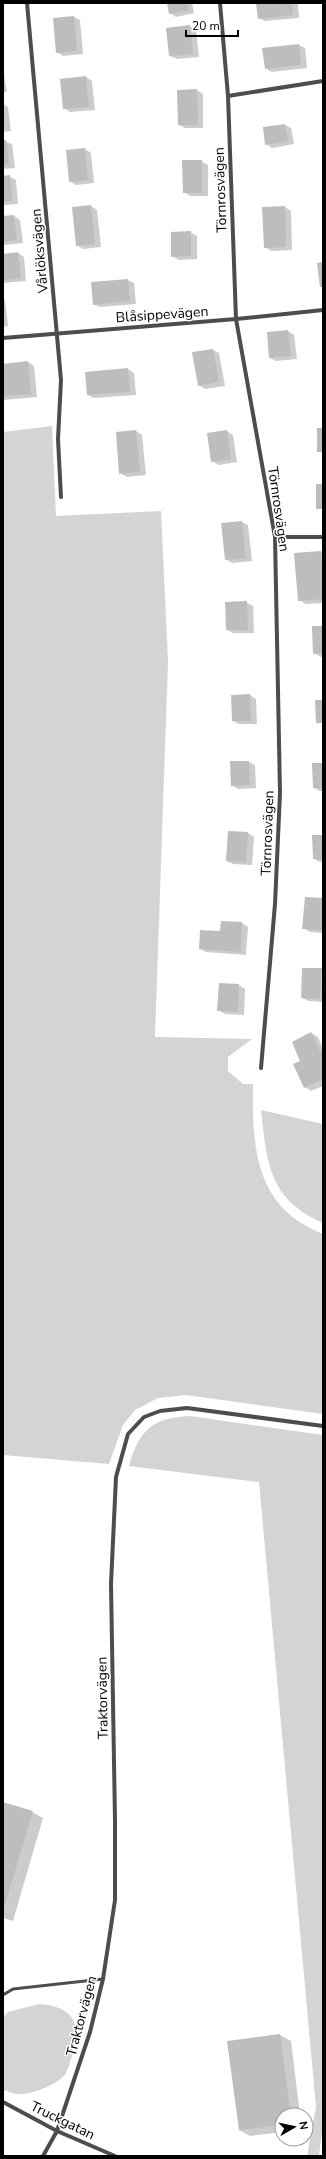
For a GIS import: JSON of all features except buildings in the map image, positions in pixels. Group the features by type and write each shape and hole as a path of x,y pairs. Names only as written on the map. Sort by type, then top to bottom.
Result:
{"street":[{"name":"Vårlöksvägen","path":"27,3 61,380 58,439 61,497"},
{"name":"Törnrosvägen","path":"220,3 228,96 236,319 274,537 280,794 275,904 261,1068"},
{"path":"228,96 323,82"},
{"name":"Blåsippevägen","path":"3,338 57,332 236,319 323,310"},
{"path":"274,537 323,537"},
{"name":"Traktorvägen","path":"43,2156 57,2131 90,2032 103,1979 115,1900 112,1561 116,1477 128,1434 144,1417 160,1411 187,1408 323,1426"},
{"name":"Truckgatan","path":"3,2102 57,2131 115,2156"}],"lane":[{"path":"3,1995 13,1989 103,1979"}],"shaded area":[{"path":"52,426 56,516 161,511 168,661 155,1037 252,1039 228,1057 228,1071 243,1084 253,1084 254,1131 262,1173 271,1192 283,1209 300,1223 323,1234 323,1414 186,1395 158,1398 135,1410 123,1425 109,1464 3,1455 3,432"},
{"path":"261,1110 323,1124 323,1223 291,1203 281,1191 274,1178 269,1163"},
{"path":"190,1416 323,1435 323,2123 319,2156 307,2156 309,2147 314,2147 314,2118 316,2107 259,1482 129,1466 137,1443 149,1428 157,1423 177,1417"},
{"path":"39,2004 51,2005 60,2008 67,2013 75,2026 75,2045 68,2069 64,2076 49,2086 36,2091 23,2094 14,2094 3,2090 3,2017 8,2012"}]}
